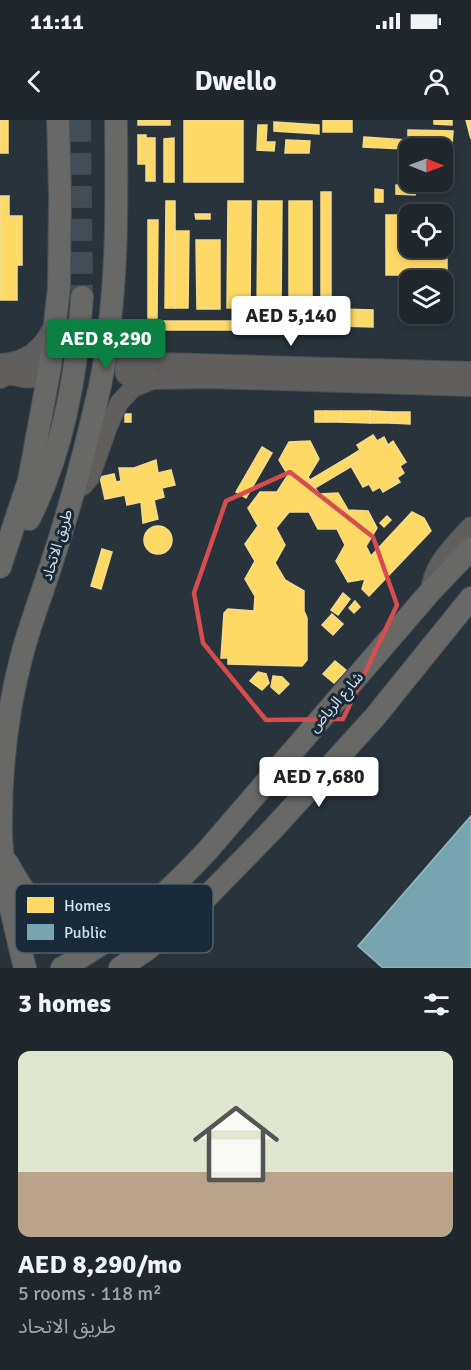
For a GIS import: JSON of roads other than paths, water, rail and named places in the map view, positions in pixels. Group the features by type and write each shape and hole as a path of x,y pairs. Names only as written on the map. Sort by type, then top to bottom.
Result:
{"main road":[{"path":"0,568 29,480 50,367 59,287 58,120"},
{"name":"طريق الاتحاد","path":"15,922 2,848 2,786 10,711 23,651 74,490 99,388 110,320 117,243 116,120"},
{"path":"0,568 17,542 33,510 47,477 57,444 79,343 82,297"},
{"name":"شارع الرياض","path":"176,884 430,592 471,549"},
{"path":"213,890 273,829 374,718 471,598"},
{"path":"2,848 19,884"},
{"name":"طريق الاتحاد","path":"22,953 25,968"},
{"name":"شارع الرياض","path":"62,968 89,953"},
{"path":"120,968 142,953"},
{"path":"148,968 163,953"}],"street":[{"path":"0,374 34,378 35,366 21,360 42,346 56,319"},
{"path":"110,320 122,343 130,352 162,370 471,387"},
{"path":"74,490 83,486 90,478 109,424 126,395 162,370 471,371"},
{"path":"0,374 16,381 33,394 40,412"},
{"path":"430,592 430,582 437,565 471,526"}],"tunnel":[{"path":"80,120 82,297"}]}
